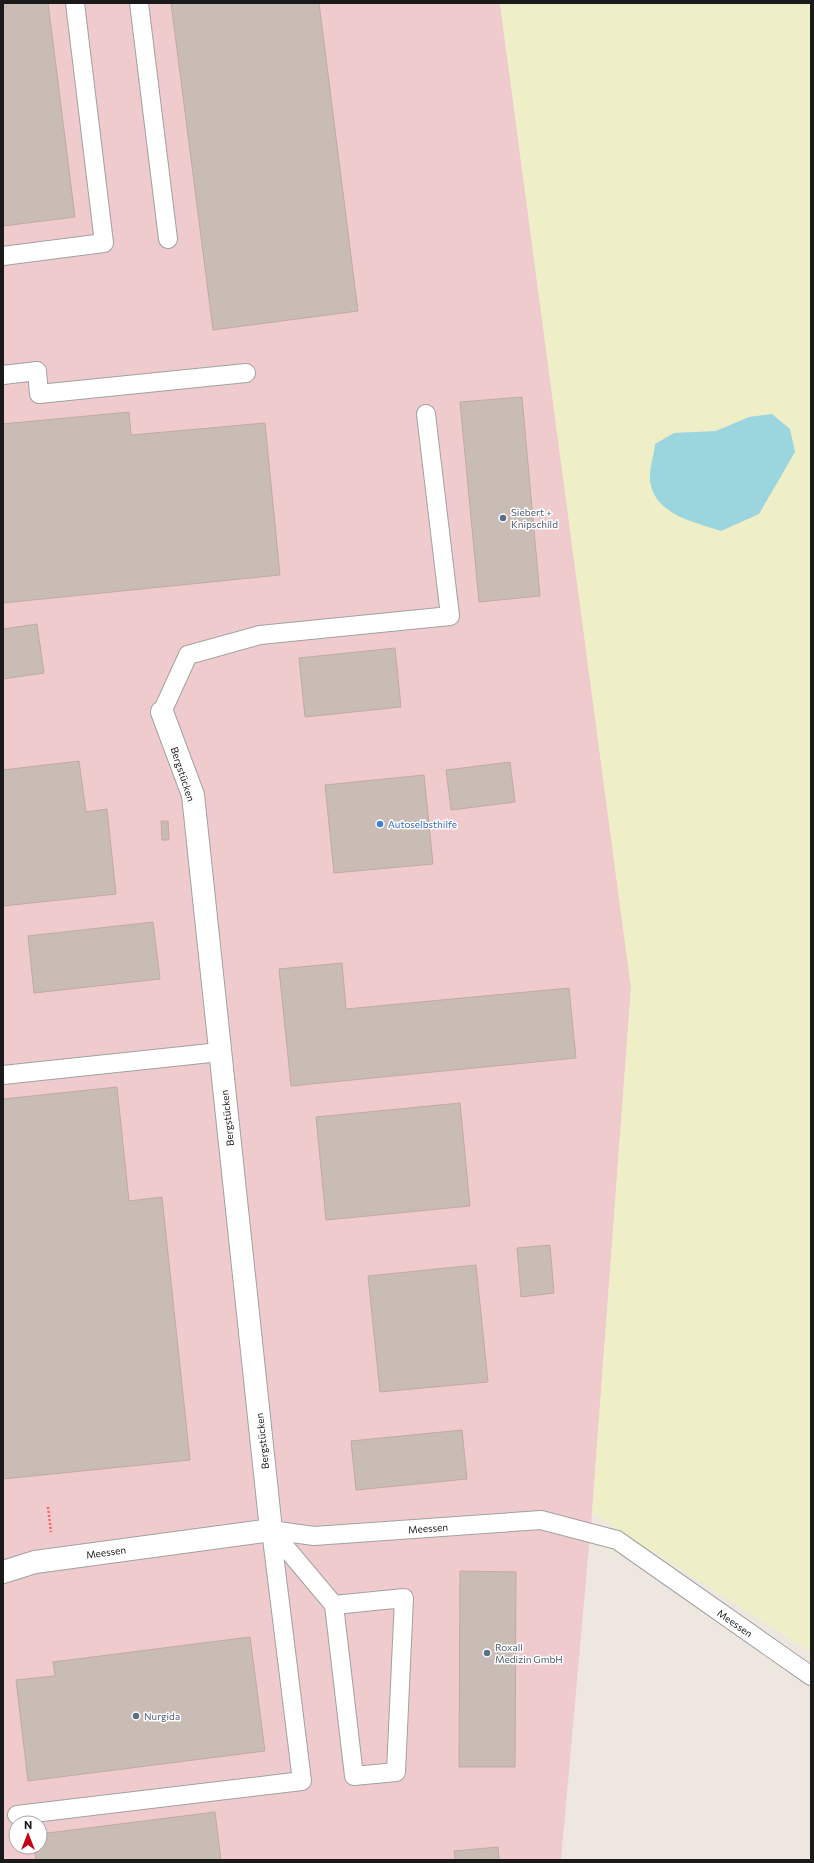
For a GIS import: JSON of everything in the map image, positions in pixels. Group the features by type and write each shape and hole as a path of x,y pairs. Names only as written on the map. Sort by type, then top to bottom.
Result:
{"street":[{"name":"Bergstücken","path":"162,712 193,795 271,1530"},
{"name":"Meessen","path":"3,1572 35,1562 271,1530"}],"lane":[{"path":"3,256 104,243 75,3"},
{"path":"139,3 168,239"},
{"path":"3,375 37,371 39,394 246,373"},
{"path":"162,712 188,655 260,635 450,616 426,414"},
{"path":"3,1075 220,1052"},
{"name":"Meessen","path":"271,1530 314,1536 541,1520 617,1540 811,1676"},
{"path":"271,1530 334,1605 354,1776 396,1772 404,1598 334,1605"},
{"path":"17,1815 302,1781 271,1530"}],"shaded area":[{"path":"3,3 500,3 631,988 592,1513 561,1860 3,1860"}],"green space":[{"path":"500,3 811,3 811,1652 592,1513 631,988","holes":["749,417 650,480 674,433 716,431"]}],"water":[{"path":"772,414 790,429 795,452 759,514 721,531 677,515 659,502 653,493 650,481 650,472 655,444 674,433 716,431 749,417"}],"building":[{"path":"3,3 48,3 75,217 3,226"},
{"path":"171,3 319,3 358,311 213,330"},
{"path":"522,397 540,596 479,602 460,402"},
{"path":"129,412 131,435 265,423 280,575 3,603 3,424"},
{"path":"37,624 44,673 3,679 3,629"},
{"path":"395,648 401,707 305,717 299,658"},
{"path":"79,761 86,812 107,809 116,894 3,906 3,770"},
{"path":"510,762 515,802 451,810 446,770"},
{"path":"424,775 433,864 334,873 325,785"},
{"path":"161,821 168,821 169,840 162,840"},
{"path":"153,922 160,979 34,993 28,936"},
{"path":"342,963 346,1009 569,988 576,1058 291,1086 279,969"},
{"path":"117,1087 129,1201 162,1197 190,1460 3,1479 3,1099"},
{"path":"460,1103 470,1206 326,1220 316,1117"},
{"path":"550,1245 554,1293 521,1297 517,1248"},
{"path":"476,1265 488,1382 380,1392 368,1276"},
{"path":"462,1430 467,1479 356,1490 351,1441"},
{"path":"460,1571 516,1572 515,1767 459,1767"},
{"path":"250,1637 265,1751 28,1781 16,1680 55,1676 53,1662"},
{"path":"215,1812 221,1860 36,1860 35,1855 48,1855 48,1833"},
{"path":"498,1847 499,1860 455,1860 454,1851"}],"place":[{"name":"Siebert + Knipschild","path":"503,518"},
{"name":"Autoselbsthilfe","path":"380,824"},
{"name":"Roxall Medizin GmbH","path":"487,1653"},
{"name":"Nurgida","path":"136,1716"}]}
